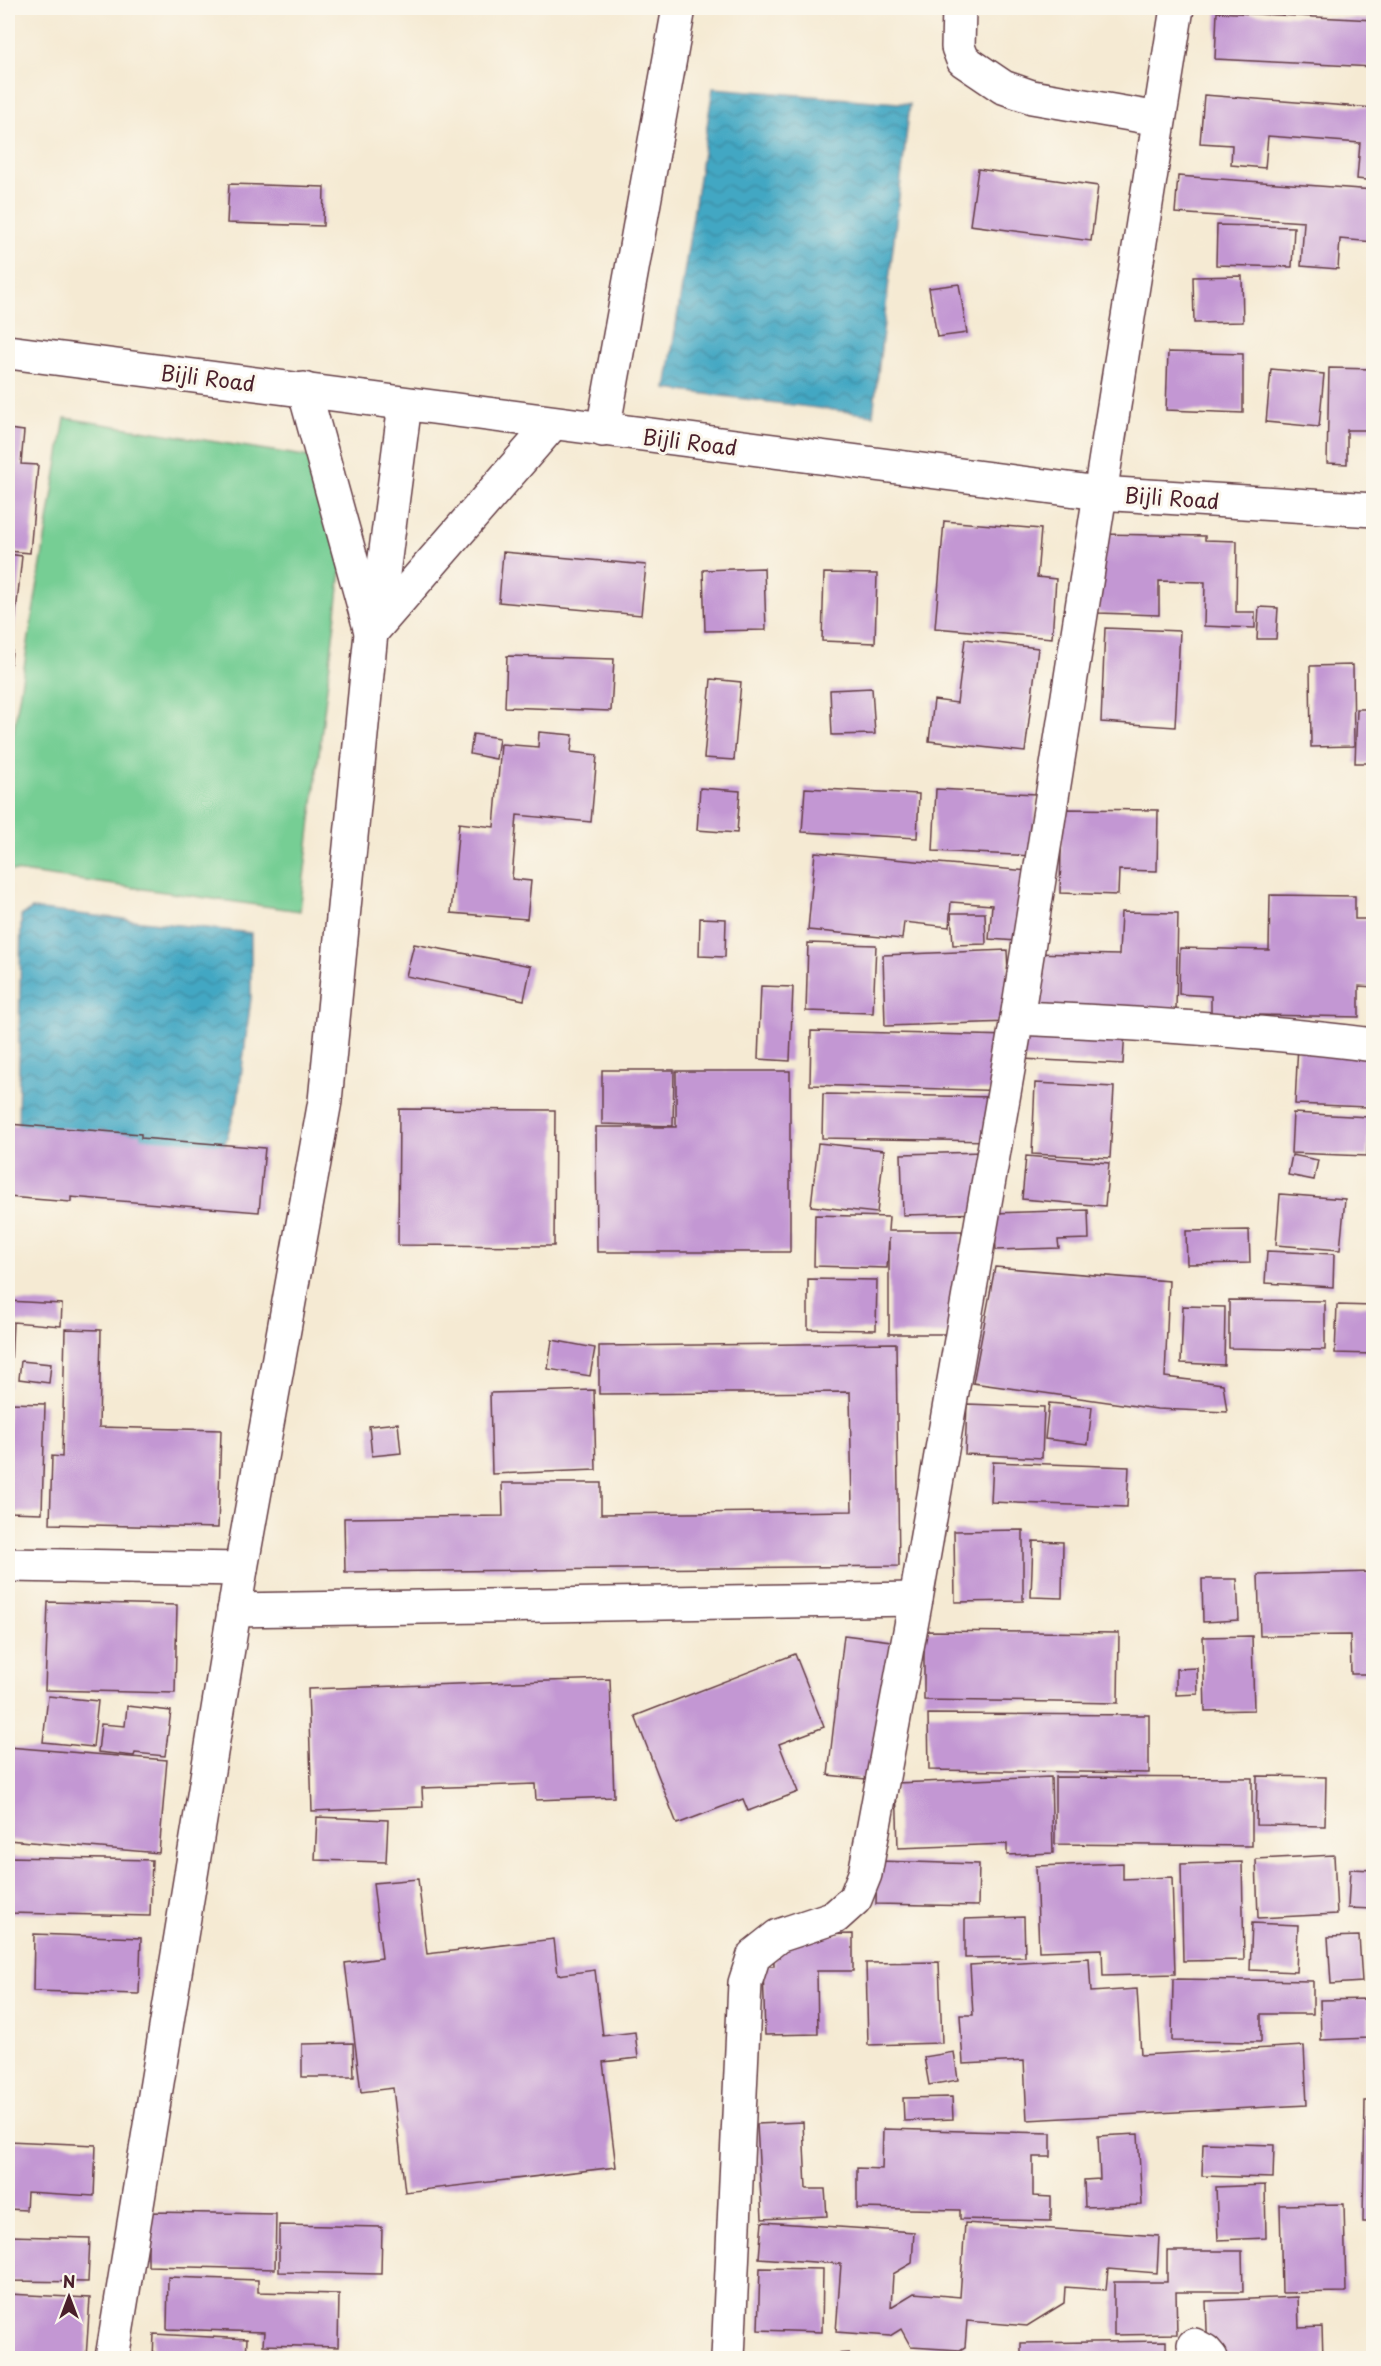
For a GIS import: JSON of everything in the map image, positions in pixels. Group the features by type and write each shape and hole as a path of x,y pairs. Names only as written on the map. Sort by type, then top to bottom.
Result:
{"street":[{"path":"603,430 679,8"},
{"path":"959,8 958,47 963,60 1003,87 1032,97 1159,119"},
{"path":"728,2358 745,1983 754,1955 778,1936 835,1917 855,1899 866,1874 1017,1018 1177,8"},
{"name":"Bijli Road","path":"8,352 1099,493 1374,510"},
{"path":"304,389 371,633"},
{"path":"112,2358 234,1610 325,1101 371,633 382,581 405,404"},
{"path":"371,633 553,423"},
{"path":"1017,1018 1132,1023 1374,1045"},
{"path":"8,1564 241,1569"},
{"path":"234,1610 916,1599"}],"green space":[{"path":"65,418 310,457 345,538 300,911 8,870 8,765"}],"water":[{"path":"713,88 910,104 873,415 666,389"},
{"path":"32,909 251,933 251,998 238,1100 224,1147 18,1130 21,916"}],"building":[{"path":"1217,12 1374,20 1374,67 1215,59"},
{"path":"1204,95 1374,108 1374,181 1357,179 1360,143 1268,136 1265,168 1231,165 1232,145 1200,143"},
{"path":"978,169 1098,186 1091,241 970,225"},
{"path":"1178,176 1374,190 1374,242 1340,239 1338,269 1301,266 1304,222 1175,213"},
{"path":"229,184 324,187 323,226 227,223"},
{"path":"1217,225 1294,227 1292,267 1216,265"},
{"path":"1242,276 1243,322 1194,323 1193,277"},
{"path":"959,284 967,333 937,337 929,288"},
{"path":"1168,352 1243,354 1243,413 1166,410"},
{"path":"1329,368 1374,369 1374,430 1347,430 1347,464 1327,463"},
{"path":"1271,369 1324,374 1319,427 1266,422"},
{"path":"8,429 24,431 21,464 38,465 30,553 8,551"},
{"path":"944,521 1041,529 1037,577 1056,579 1052,638 935,628"},
{"path":"1101,534 1205,536 1205,540 1237,541 1236,612 1255,612 1255,628 1204,626 1205,582 1159,581 1159,615 1098,613"},
{"path":"503,552 646,565 641,615 499,602"},
{"path":"8,554 22,556 9,679 8,679"},
{"path":"764,568 766,630 705,631 703,570"},
{"path":"824,573 877,574 875,643 822,641"},
{"path":"1259,607 1278,608 1276,639 1257,639"},
{"path":"1105,628 1180,631 1175,727 1101,722"},
{"path":"965,639 1038,648 1025,752 929,741 934,700 957,703"},
{"path":"507,656 614,659 611,711 505,707"},
{"path":"1353,665 1354,746 1311,747 1310,666"},
{"path":"711,679 741,682 734,760 704,758"},
{"path":"872,688 875,734 832,735 830,690"},
{"path":"1357,709 1374,709 1374,763 1355,763"},
{"path":"539,732 573,735 571,752 597,755 591,822 517,815 512,879 531,881 527,919 451,913 459,823 494,827 501,744 538,747"},
{"path":"473,734 499,738 496,759 470,754"},
{"path":"700,788 740,791 737,833 697,830"},
{"path":"805,788 919,794 917,838 802,832"},
{"path":"936,789 1036,794 1033,856 933,851"},
{"path":"1062,809 1158,810 1157,871 1119,870 1118,895 1060,893"},
{"path":"815,852 1039,872 1032,942 989,939 992,905 951,902 949,927 904,922 902,939 808,930"},
{"path":"1270,895 1355,896 1355,919 1374,919 1374,987 1359,986 1359,1017 1211,1014 1211,996 1179,994 1180,948 1269,950"},
{"path":"1121,912 1178,913 1176,1010 1027,1007 1028,953 1119,955"},
{"path":"951,913 985,913 986,944 953,945"},
{"path":"700,918 726,919 725,957 699,956"},
{"path":"808,943 876,945 873,1013 806,1011"},
{"path":"414,944 531,966 524,1000 406,976"},
{"path":"1007,950 1010,1022 885,1026 883,955"},
{"path":"761,986 793,987 790,1061 758,1059"},
{"path":"1023,1022 1125,1026 1123,1064 1022,1059"},
{"path":"811,1031 1011,1036 1010,1091 810,1085"},
{"path":"1298,1044 1370,1047 1367,1107 1295,1104"},
{"path":"602,1070 674,1070 673,1126 602,1124"},
{"path":"676,1071 790,1071 790,1252 597,1252 596,1127 676,1127"},
{"path":"1035,1083 1114,1087 1110,1158 1032,1154"},
{"path":"823,1094 995,1097 994,1141 822,1138"},
{"path":"399,1109 555,1110 554,1246 398,1245"},
{"path":"1293,1113 1369,1117 1367,1156 1291,1153"},
{"path":"1372,1118 1374,1118 1374,1157 1370,1157"},
{"path":"8,1124 141,1134 141,1138 265,1148 259,1212 71,1197 71,1202 8,1197"},
{"path":"818,1143 884,1150 877,1213 811,1206"},
{"path":"985,1152 987,1213 903,1215 901,1154"},
{"path":"1292,1155 1318,1160 1314,1180 1288,1175"},
{"path":"1026,1156 1109,1163 1105,1206 1022,1199"},
{"path":"1280,1194 1345,1199 1340,1250 1276,1245"},
{"path":"1088,1210 1089,1239 1058,1240 1059,1248 996,1250 994,1213"},
{"path":"815,1215 889,1217 888,1231 962,1231 962,1334 889,1334 889,1238 887,1268 814,1266"},
{"path":"1249,1230 1250,1263 1187,1264 1186,1231"},
{"path":"1267,1251 1334,1254 1333,1287 1265,1283"},
{"path":"995,1267 1169,1281 1165,1377 1223,1384 1227,1412 1157,1409 973,1383"},
{"path":"808,1279 877,1280 876,1330 808,1329"},
{"path":"1229,1300 1325,1301 1325,1350 1229,1348"},
{"path":"8,1301 62,1304 61,1326 13,1322 10,1387 8,1387"},
{"path":"1337,1305 1374,1306 1374,1354 1335,1353"},
{"path":"1183,1306 1225,1307 1224,1365 1181,1363"},
{"path":"65,1329 101,1330 99,1427 221,1430 218,1528 50,1524 52,1456 62,1457"},
{"path":"552,1340 595,1348 590,1376 548,1369"},
{"path":"896,1343 899,1566 345,1572 344,1518 503,1516 502,1483 601,1483 601,1514 852,1511 850,1392 599,1394 599,1346"},
{"path":"21,1361 51,1364 49,1383 19,1379"},
{"path":"594,1390 596,1470 492,1474 490,1393"},
{"path":"8,1403 45,1404 42,1513 8,1512"},
{"path":"1049,1403 1092,1407 1088,1444 1045,1439"},
{"path":"967,1404 1044,1407 1042,1458 965,1454"},
{"path":"398,1423 401,1453 372,1456 369,1426"},
{"path":"993,1462 1129,1467 1127,1507 991,1502"},
{"path":"1023,1530 1023,1601 955,1602 954,1531"},
{"path":"1033,1541 1063,1542 1062,1598 1031,1597"},
{"path":"1374,1572 1374,1674 1351,1674 1350,1635 1260,1636 1258,1575"},
{"path":"1202,1579 1237,1579 1239,1620 1203,1622"},
{"path":"48,1602 177,1605 175,1693 45,1690"},
{"path":"924,1631 1119,1633 1118,1703 924,1700"},
{"path":"844,1635 891,1641 875,1780 828,1775"},
{"path":"1252,1636 1254,1710 1205,1711 1203,1637"},
{"path":"795,1654 824,1727 779,1744 798,1792 748,1811 743,1799 677,1824 635,1716"},
{"path":"1197,1668 1198,1694 1176,1695 1176,1669"},
{"path":"610,1679 614,1797 536,1800 535,1784 422,1788 423,1807 312,1811 308,1689"},
{"path":"48,1696 98,1701 93,1747 43,1742"},
{"path":"127,1706 171,1711 165,1756 135,1753 134,1756 98,1752 101,1724 125,1726"},
{"path":"928,1714 1149,1715 1149,1773 929,1770"},
{"path":"8,1747 167,1760 159,1853 8,1840"},
{"path":"1257,1776 1326,1777 1325,1826 1256,1825"},
{"path":"1051,1777 1053,1853 1007,1855 1007,1844 898,1848 896,1783"},
{"path":"1055,1777 1252,1778 1252,1846 1055,1844"},
{"path":"317,1817 388,1820 386,1862 315,1860"},
{"path":"1334,1855 1337,1914 1258,1918 1256,1859"},
{"path":"8,1857 152,1860 150,1916 8,1913"},
{"path":"877,1861 979,1864 978,1906 876,1904"},
{"path":"1242,1862 1244,1960 1183,1961 1181,1864"},
{"path":"1123,1863 1123,1879 1172,1877 1175,1974 1103,1976 1102,1949 1039,1951 1036,1866"},
{"path":"1350,1869 1374,1870 1374,1909 1348,1908"},
{"path":"418,1879 427,1954 554,1939 558,1975 595,1970 603,2036 635,2032 638,2058 603,2062 616,2167 405,2192 393,2088 361,2092 345,1963 382,1958 373,1883"},
{"path":"1024,1917 1025,1957 965,1958 965,1919"},
{"path":"1252,1923 1298,1925 1296,1972 1250,1970"},
{"path":"34,1934 141,1938 139,1994 33,1991"},
{"path":"853,1934 853,1971 817,1971 818,2034 765,2035 763,1966 774,1966 773,1936"},
{"path":"1359,1936 1362,1982 1331,1984 1328,1937"},
{"path":"1089,1958 1091,1992 1137,1989 1141,2055 1304,2046 1307,2105 1027,2120 1024,2061 963,2064 960,2015 973,2015 970,1965"},
{"path":"939,1962 942,2043 868,2045 866,1963"},
{"path":"1173,1979 1313,1981 1313,2014 1261,2014 1261,2042 1172,2041"},
{"path":"1368,1999 1369,2038 1321,2040 1320,2000"},
{"path":"353,2043 354,2077 302,2077 302,2044"},
{"path":"954,2052 958,2080 929,2085 924,2057"},
{"path":"952,2097 953,2119 904,2121 903,2098"},
{"path":"1365,2101 1374,2101 1374,2222 1363,2222"},
{"path":"803,2122 806,2189 825,2189 827,2216 762,2219 757,2124"},
{"path":"883,2129 1051,2133 1051,2157 1033,2157 1033,2196 1051,2197 1051,2221 960,2219 960,2210 857,2208 857,2168 882,2169"},
{"path":"1138,2134 1142,2205 1085,2207 1084,2180 1100,2179 1098,2136"},
{"path":"8,2141 96,2145 94,2196 27,2192 26,2210 8,2209"},
{"path":"1203,2143 1274,2145 1273,2178 1202,2176"},
{"path":"1265,2185 1266,2238 1218,2240 1216,2187"},
{"path":"1344,2204 1346,2292 1282,2293 1280,2205"},
{"path":"148,2212 276,2214 275,2269 148,2266"},
{"path":"762,2222 914,2232 912,2263 893,2274 891,2307 914,2293 960,2297 965,2223 1159,2236 1157,2273 1108,2269 1106,2290 1065,2287 1064,2303 1027,2326 967,2321 965,2347 960,2350 911,2347 901,2329 890,2336 836,2332 841,2264 759,2258"},
{"path":"279,2225 382,2227 381,2274 279,2272"},
{"path":"8,2236 90,2238 88,2282 8,2281"},
{"path":"1167,2251 1242,2251 1243,2292 1176,2292 1177,2334 1114,2335 1114,2282 1167,2282"},
{"path":"760,2268 823,2269 822,2332 758,2330"},
{"path":"168,2277 258,2280 258,2292 339,2294 338,2347 263,2345 264,2332 167,2329"},
{"path":"8,2294 90,2298 86,2358 8,2358"},
{"path":"1298,2297 1299,2328 1322,2327 1323,2358 1208,2358 1206,2301"},
{"path":"1371,2316 1374,2316 1374,2358 1371,2358"},
{"path":"154,2334 247,2339 246,2358 153,2358"},
{"path":"1166,2341 1166,2358 1021,2358 1021,2343"},
{"path":"849,2353 850,2358 784,2358 784,2357"},
{"path":"977,2355 977,2358 933,2358 933,2357"}]}
